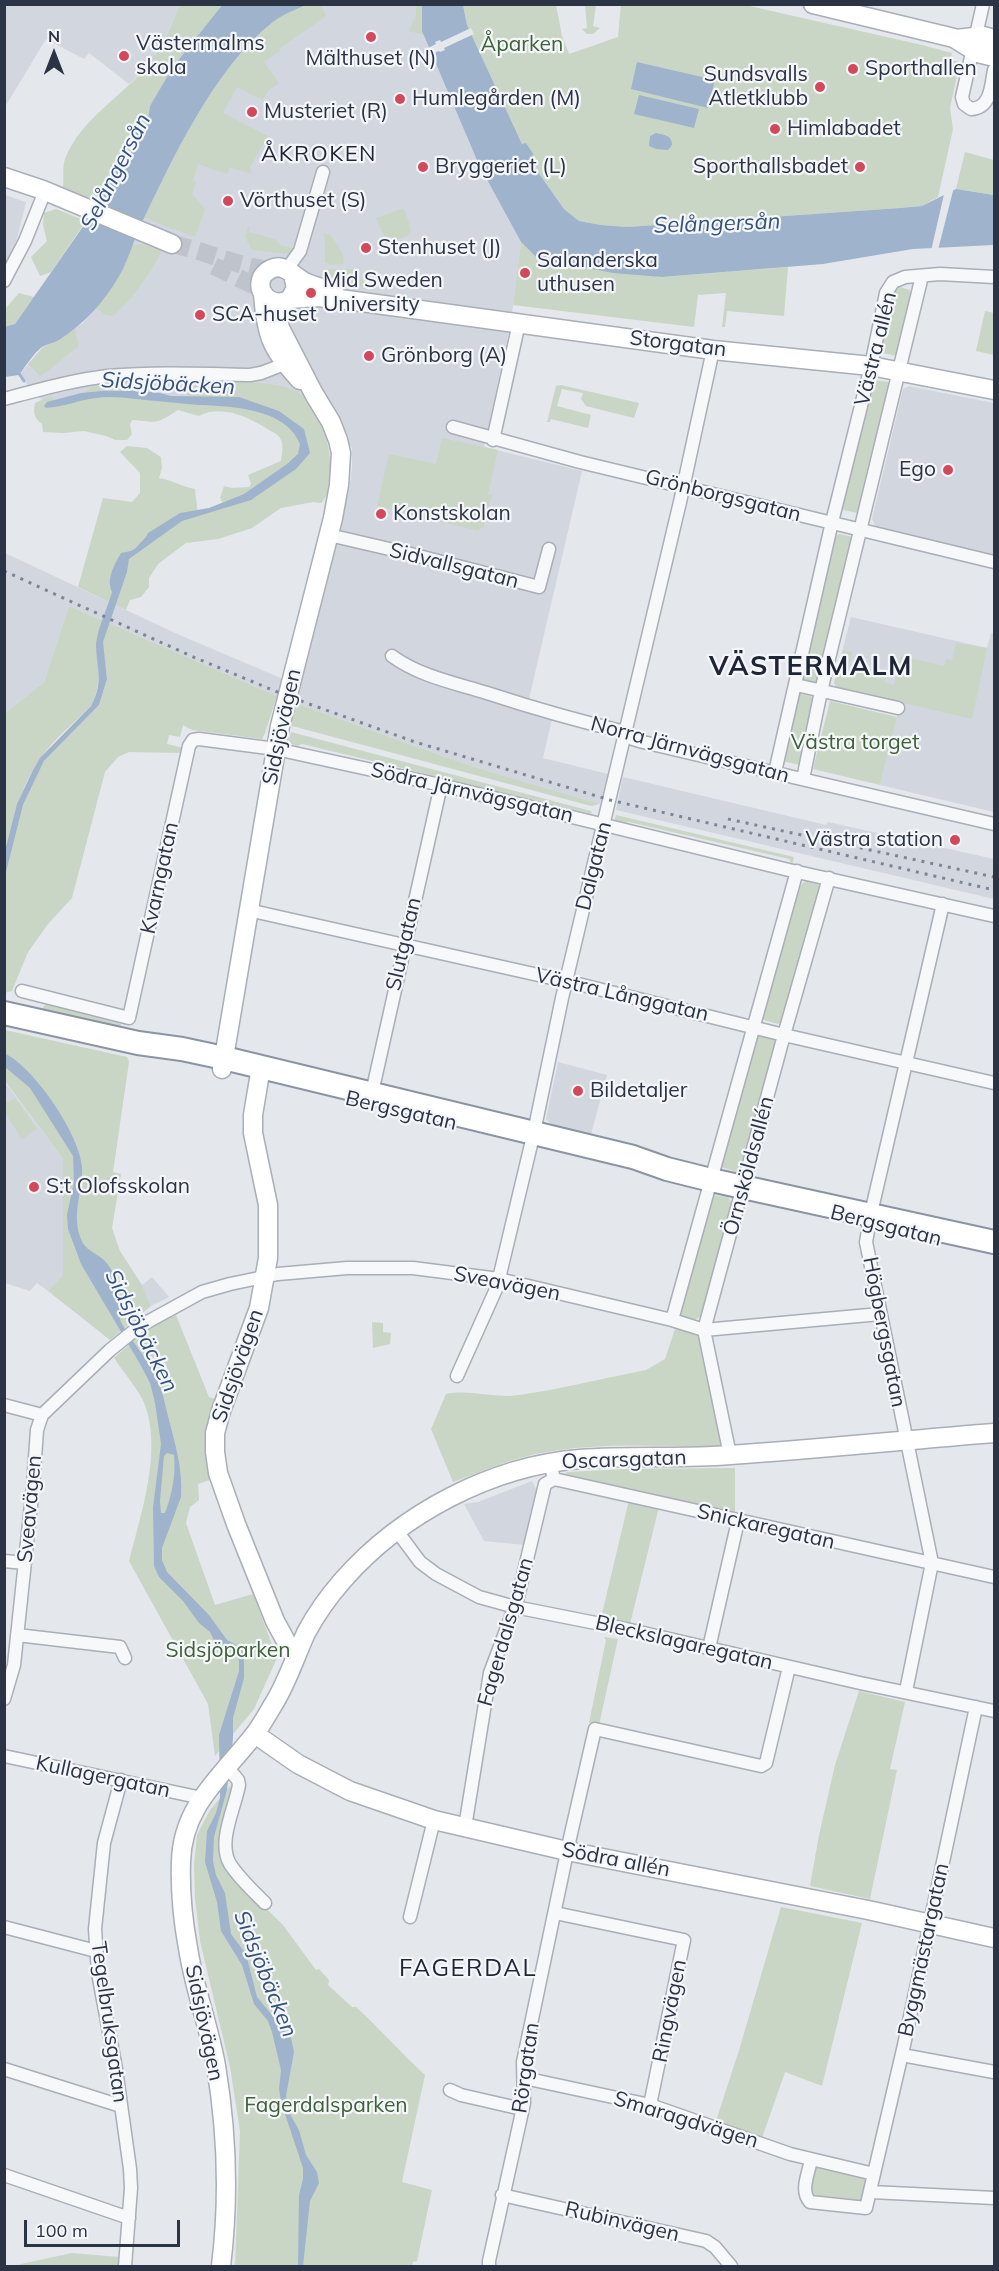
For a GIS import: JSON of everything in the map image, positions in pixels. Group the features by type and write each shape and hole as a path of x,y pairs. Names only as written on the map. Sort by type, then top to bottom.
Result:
{"highway":[{"name":"Bergsgatan","path":"4,1013 138,1043 180,1058 223,1063 533,1137 630,1167 667,1169 743,1187 870,1218 994,1252"},
{"name":"Bergsgatan","path":"870,1218 994,1242"}],"street":[{"path":"813,4 974,43 994,39"},
{"path":"983,4 962,97 964,104 970,109 978,109 987,102 994,70"},
{"path":"974,43 984,55 994,57"},
{"path":"290,272 274,268 266,272 261,282 262,293 272,302 287,301 296,288 290,272 300,251 323,172"},
{"path":"4,177 45,191 172,244"},
{"path":"4,281 25,241 45,191"},
{"name":"Storgatan","path":"290,272 308,284 361,302"},
{"path":"922,276 940,274 994,277"},
{"name":"Västra allén","path":"775,772 832,522 871,366 886,293 893,282 905,277 922,276 821,691 803,779"},
{"name":"Sidsjövägen","path":"223,1063 276,749 287,696 329,535 339,485 341,453 331,422 314,394 291,361 271,342 265,321 262,293"},
{"name":"Storgatan","path":"287,301 316,297 361,302 713,350 871,366 994,390"},
{"name":"Sidsjövägen","path":"287,301 278,320 291,361"},
{"path":"493,440 519,323"},
{"name":"Dalgatan","path":"457,1376 499,1279 713,350"},
{"path":"4,399 107,376 250,375 291,361"},
{"name":"Grönborgsgatan","path":"453,427 493,440 994,562"},
{"name":"Sidvallsgatan","path":"329,535 539,587 549,549"},
{"name":"Norra Järnvägsgatan","path":"392,656 434,677 553,715 625,732 633,739 643,742 994,824"},
{"path":"796,685 898,708"},
{"name":"Södra Järnvägsgatan","path":"193,740 276,749 441,784 796,871 994,916"},
{"name":"Kvarngatan","path":"41,996 129,1018 189,747 193,740"},
{"name":"Slutgatan","path":"370,1099 441,784"},
{"name":"Örnsköldsallén","path":"672,1320 796,871"},
{"name":"Örnsköldsallén","path":"730,1455 704,1330 829,878"},
{"name":"Högbergsgatan","path":"906,1691 932,1563 866,1242 943,904"},
{"name":"Västra Långgatan","path":"248,910 566,981 784,1035 994,1083"},
{"path":"22,991 41,996 32,1019"},
{"name":"Sidsjövägen","path":"260,1072 253,1115 253,1133 268,1205 270,1226 265,1276 259,1308 215,1433 215,1452 218,1473 274,1622 295,1658"},
{"name":"Sveavägen","path":"4,1699 14,1665 37,1430 42,1415 114,1347 140,1326 202,1292 265,1276 370,1267 413,1268 499,1279 672,1320 704,1330 880,1314"},
{"path":"4,1405 42,1415"},
{"name":"Oscarsgatan","path":"295,1658 307,1633 332,1593 370,1552 439,1502 508,1474 552,1471 610,1457 676,1459 994,1433"},
{"name":"Snickaregatan","path":"552,1471 738,1521 994,1577"},
{"name":"Fagerdalsgatan","path":"465,1827 490,1673 515,1607 545,1484 552,1471"},
{"path":"709,1648 738,1521"},
{"name":"Bleckslagaregatan","path":"398,1531 420,1562 436,1574 479,1597 515,1607 994,1711"},
{"path":"4,1561 25,1563"},
{"path":"17,1635 120,1647 125,1658"},
{"path":"250,1740 276,1700 295,1658"},
{"name":"Rörgatan","path":"489,2266 502,2195 522,2109 523,2062 595,1729 761,1766 766,1763 789,1666"},
{"name":"Byggmästargatan","path":"871,2192 976,1707"},
{"name":"Sidsjövägen","path":"221,2266 227,2194 222,2113 216,2066 188,1947 181,1884 181,1861 184,1834 195,1808 206,1792 230,1771 250,1740"},
{"name":"Södra allén","path":"250,1740 350,1791 434,1820 567,1851 868,1910 994,1938"},
{"name":"Kullagergatan","path":"4,1756 121,1780 206,1792"},
{"path":"230,1771 239,1785 227,1833 226,1851 229,1863 265,1903"},
{"name":"Tegelbruksgatan","path":"121,1780 107,1824 95,1929 104,2015 116,2069 130,2169 125,2266"},
{"path":"410,1917 434,1820"},
{"name":"Ringvägen","path":"555,1913 684,1940 650,2104"},
{"path":"4,1927 96,1951"},
{"path":"902,2055 994,2072"},
{"path":"4,2069 121,2106"},
{"name":"Smaragdvägen","path":"524,2078 650,2104 811,2160 874,2174"},
{"path":"450,2090 461,2096 522,2109"},
{"path":"811,2160 804,2189 805,2197 810,2202 866,2208 871,2192 994,2198"},
{"path":"4,2175 129,2218"},
{"name":"Rubinvägen","path":"502,2195 706,2241 716,2247 730,2266"}],"shaded area":[{"name":"Västermalms skola","path":"5,5 180,5 150,64 129,84 89,53 84,59 46,39 5,107"},
{"name":"Mid Sweden University","path":"306,5 422,5 422,31 479,165 521,242 511,321 484,447 582,471 529,699 555,706 543,758 608,774 600,804 471,766 295,703 349,491 352,447 305,437 228,399 47,406 19,375 43,347 83,323 96,308 119,277 128,260 131,246 179,149"},
{"path":"5,195 26,202 17,239 5,266"},
{"path":"909,386 994,403 994,556 876,528 872,519 903,389"},
{"path":"5,553 175,633 283,679 277,696 69,606 44,682 5,713"},
{"path":"851,617 987,648 991,633 994,634 994,812 880,785 900,704 834,683"},
{"path":"623,777 826,825 828,822 994,859 994,899 616,810"},
{"path":"558,1062 607,1075 590,1138 557,1129 546,1119"},
{"name":"S:t Olofsskolan","path":"4,1081 63,1159 63,1275 48,1291 37,1283 30,1291 5,1283"},
{"path":"152,1277 169,1297 151,1306 142,1285"},
{"path":"532,1481 538,1493 526,1545 484,1541 464,1504 478,1502"}],"green space":[{"name":"Åparken","path":"621,4 745,5 952,53 950,60 960,62 950,108 953,129 938,197 922,206 627,227 579,221 564,209 531,162 530,157 534,155 522,144 467,25 463,5 556,5 562,36 569,54 618,37"},
{"path":"180,5 223,5 150,106 146,131 108,180 96,202 63,187 64,162 72,144 92,119 150,62 163,42"},
{"path":"306,5 321,5 326,16 264,62 279,83 268,91 262,100 237,87 223,113 268,136 250,167 251,174 230,167 227,174 198,164 192,194 205,209 195,237 144,218 199,112 234,62 253,40 277,19"},
{"path":"416,5 422,5 424,35 409,31 416,15"},
{"path":"585,5 596,5 593,26 600,28 593,34 587,34 582,29 587,28"},
{"path":"965,152 994,160 994,195 956,189"},
{"path":"56,209 86,221 51,272 40,276 31,257 47,241 43,225 44,213"},
{"path":"402,209 405,211 411,230 407,236 393,241 391,236 385,238 376,218"},
{"path":"250,227 249,232 275,239 280,245 297,249 291,254 252,250 245,237"},
{"path":"323,233 331,235 342,253 343,264 330,265 325,262"},
{"path":"521,242 537,258 662,277 788,267 784,316 727,311 725,327 722,327 726,293 698,295 694,327 513,305"},
{"path":"141,244 162,251 128,302 113,316 106,315 96,308 122,271 131,246"},
{"path":"323,269 355,269 366,286 321,279"},
{"path":"900,287 910,290 911,295 897,356 877,352 885,307"},
{"path":"19,293 34,297 15,324 5,327 5,309"},
{"path":"985,311 994,313 994,355 976,351"},
{"path":"75,329 79,346 50,369 40,376 28,364 43,347 56,342"},
{"path":"872,380 888,382 889,385 860,511 857,513 844,510 842,507"},
{"path":"148,381 151,399 188,401 187,389 198,381 266,384 299,393 312,406 321,423 329,450 331,476 329,489 321,503 313,502 281,508 252,528 218,539 186,543 158,564 149,578 149,587 141,597 130,600 126,610 78,587 103,498 132,502 140,493 140,473 120,452 127,446 147,448 161,457 162,468 159,478 195,489 198,515 225,508 220,498 224,486 249,487 251,484 248,475 281,461 282,452 281,441 276,434 244,417 226,412 216,411 199,416 178,410 156,421 132,420 130,425 132,434 127,440 115,440 84,431 43,432 42,424 35,415 35,403 50,396 59,404 73,401 92,387"},
{"path":"561,385 639,403 634,418 586,406 581,399 583,393 562,389 557,406 591,415 588,428 551,419 547,422 556,386"},
{"path":"442,438 498,450 488,494 492,495 483,529 480,528 479,531 377,506 389,454 436,464"},
{"path":"839,534 853,537 816,685 801,679 834,537"},
{"path":"69,606 277,696 262,739 192,730 183,725 180,737 169,735 167,744 184,748 183,753 129,752 118,757 105,772 72,898 48,924 28,952 12,991 4,993 5,876 16,826 23,805 44,761 99,705 107,679 102,641 96,646 99,676 97,691 91,706 51,745 33,769 18,803 5,850 5,713 44,682"},
{"path":"956,643 987,648 972,719 836,687 834,683 843,650 852,652 847,674 856,676 858,667 886,674 884,682 894,685 901,656 944,666 946,659 952,660"},
{"path":"800,694 814,697 800,765 782,761 797,697"},
{"name":"Västra torget","path":"830,701 897,717 880,785 813,769"},
{"path":"295,703 471,766 600,804 591,806 291,726"},
{"path":"291,732 591,811 592,814 302,744 297,746 288,743"},
{"path":"616,815 794,857 792,865 789,859 629,822 618,825 614,823"},
{"path":"805,881 820,885 821,890 783,1021 778,1024 764,1020 762,1014 801,885"},
{"path":"49,1004 121,1024 120,1028 41,1010"},
{"path":"5,1030 127,1057 129,1062 113,1172 121,1174 112,1228 120,1251 142,1285 151,1306 110,1340 48,1291 63,1275 63,1159 5,1081"},
{"path":"761,1035 773,1037 776,1044 742,1170 737,1172 721,1167 754,1040"},
{"path":"15,1098 37,1129 22,1139 5,1113 5,1104"},
{"path":"712,1195 728,1197 732,1204 701,1316 693,1321 679,1314"},
{"name":"Sidsjöparken","path":"176,1315 209,1397 215,1399 206,1450 210,1480 198,1484 199,1500 190,1507 186,1523 215,1605 253,1594 277,1658 254,1709 215,1756 208,1704 129,1561 148,1483 151,1463 150,1423 143,1400 114,1358 147,1329"},
{"path":"372,1322 383,1323 383,1332 391,1333 390,1344 373,1348"},
{"path":"675,1329 696,1334 700,1338 721,1445 717,1447 604,1446 559,1450 494,1466 453,1482 431,1429 446,1394 519,1395 646,1370 665,1359"},
{"path":"735,1468 735,1514 565,1474 567,1472 626,1469"},
{"path":"629,1500 659,1507 630,1624 601,1618"},
{"path":"604,1637 618,1639 599,1725 589,1723 606,1640"},
{"path":"859,1691 905,1702 890,1769 897,1770 870,1899 810,1886 835,1765"},
{"name":"Fagerdalsparken","path":"231,1785 234,1790 225,1821 237,1880 283,1925 316,1970 319,1969 329,1980 328,1985 352,2007 356,2007 425,2075 402,2182 432,2190 417,2261 413,2262 412,2266 235,2266 240,2131 230,2067 200,1941 194,1864 197,1835 210,1810"},
{"path":"781,1907 862,1923 822,2086 785,2072 762,2138 716,2121"},
{"path":"817,2168 864,2178 866,2181 863,2202 811,2198 808,2195 813,2170"},
{"path":"72,2253 119,2257 119,2266 16,2266 21,2264"}],"water":[{"name":"Selångersån","path":"223,4 306,5 277,19 252,41 214,89 180,145 121,272 99,304 68,334 39,350 19,375 5,377 4,327 15,324 82,228 108,180 131,152 131,134 146,130 150,106 173,67"},
{"name":"Selångersån","path":"422,5 463,5 467,25 522,144 526,143 534,155 530,157 531,162 564,209 579,221 627,227 900,208 922,206 956,189 994,195 994,245 913,249 823,264 662,277 613,273 537,258 521,242 479,165 422,31"},
{"path":"637,62 715,80 708,108 631,89"},
{"path":"639,95 699,109 694,128 634,114"},
{"path":"656,133 671,139 672,145 668,150 649,146 650,136"},
{"path":"145,391 171,396 239,397 279,411 304,429 310,453 296,469 251,500 182,521 129,559 127,572 103,642 107,679 99,705 44,761 23,805 5,876 5,850 17,804 33,770 40,758 91,706 95,697 99,683 97,641 112,592 110,582 112,572 121,553 142,545 148,533 180,513 209,508 244,494 287,464 298,454 300,444 293,432 283,423 256,411 241,408 111,397 46,408 44,406 47,402 81,393"},
{"path":"4,1053 29,1072 54,1103 73,1138 82,1167 77,1212 81,1239 88,1249 104,1260 114,1274 119,1290 119,1314 122,1324 157,1378 161,1389 181,1476 181,1497 162,1548 162,1560 167,1572 209,1615 227,1640 240,1647 244,1654 244,1678 233,1718 227,1790 214,1837 213,1861 216,1875 225,1893 231,1934 246,1954 257,1997 291,2038 294,2052 286,2096 291,2116 299,2130 306,2155 317,2172 319,2183 310,2201 303,2266 298,2266 299,2195 303,2168 281,2102 279,2089 281,2070 272,2032 268,2021 254,2004 242,1965 221,1931 217,1902 205,1862 207,1831 220,1798 219,1735 239,1671 239,1661 236,1652 215,1642 210,1632 199,1623 183,1601 159,1577 154,1566 153,1507 161,1444 150,1383 81,1264 68,1229 67,1215 74,1182 73,1156 30,1088 5,1067","holes":["167,1453 174,1455 171,1492 165,1513 161,1513 164,1456"]}],"pier":[{"path":"471,28 474,34 444,48 445,50 429,55 426,49 436,44 435,42 440,40 441,42"},
{"path":"954,187 938,250 931,251 945,190"}],"waterway":[{"name":"Sidsjöbäcken","path":"18,372 24,381"},
{"name":"Sidsjöbäcken","path":"136,550 146,539"}],"tunnel":[{"path":"172,244 270,270"},
{"path":"214,266 261,289"}],"railway":[{"path":"4,571 191,656 287,696 415,742 610,800 994,890"},
{"path":"728,819 994,877"}],"place":[{"name":"Mälthuset (N)","path":"371,37"},
{"name":"Västermalms skola","path":"124,56"},
{"name":"Sporthallen","path":"853,69"},
{"name":"Sundsvalls Atletklubb","path":"820,87"},
{"name":"Humlegården (M)","path":"400,99"},
{"name":"Musteriet (R)","path":"252,112"},
{"name":"Himlabadet","path":"775,129"},
{"name":"Bryggeriet (L)","path":"423,167"},
{"name":"Sporthallsbadet","path":"860,167"},
{"name":"Vörthuset (S)","path":"228,201"},
{"name":"Stenhuset (J)","path":"366,248"},
{"name":"Salanderska uthusen","path":"525,273"},
{"name":"Mid Sweden University","path":"311,293"},
{"name":"SCA-huset","path":"200,315"},
{"name":"Grönborg (A)","path":"369,356"},
{"name":"Ego","path":"948,470"},
{"name":"Konstskolan","path":"381,514"},
{"name":"Västra station","path":"955,840"},
{"name":"Bildetaljer","path":"578,1091"},
{"name":"S:t Olofsskolan","path":"34,1187"}],"district":[{"name":"ÅKROKEN","path":"319,154"},
{"name":"VÄSTERMALM","path":"811,667"},
{"name":"FAGERDAL","path":"468,1969"}]}
